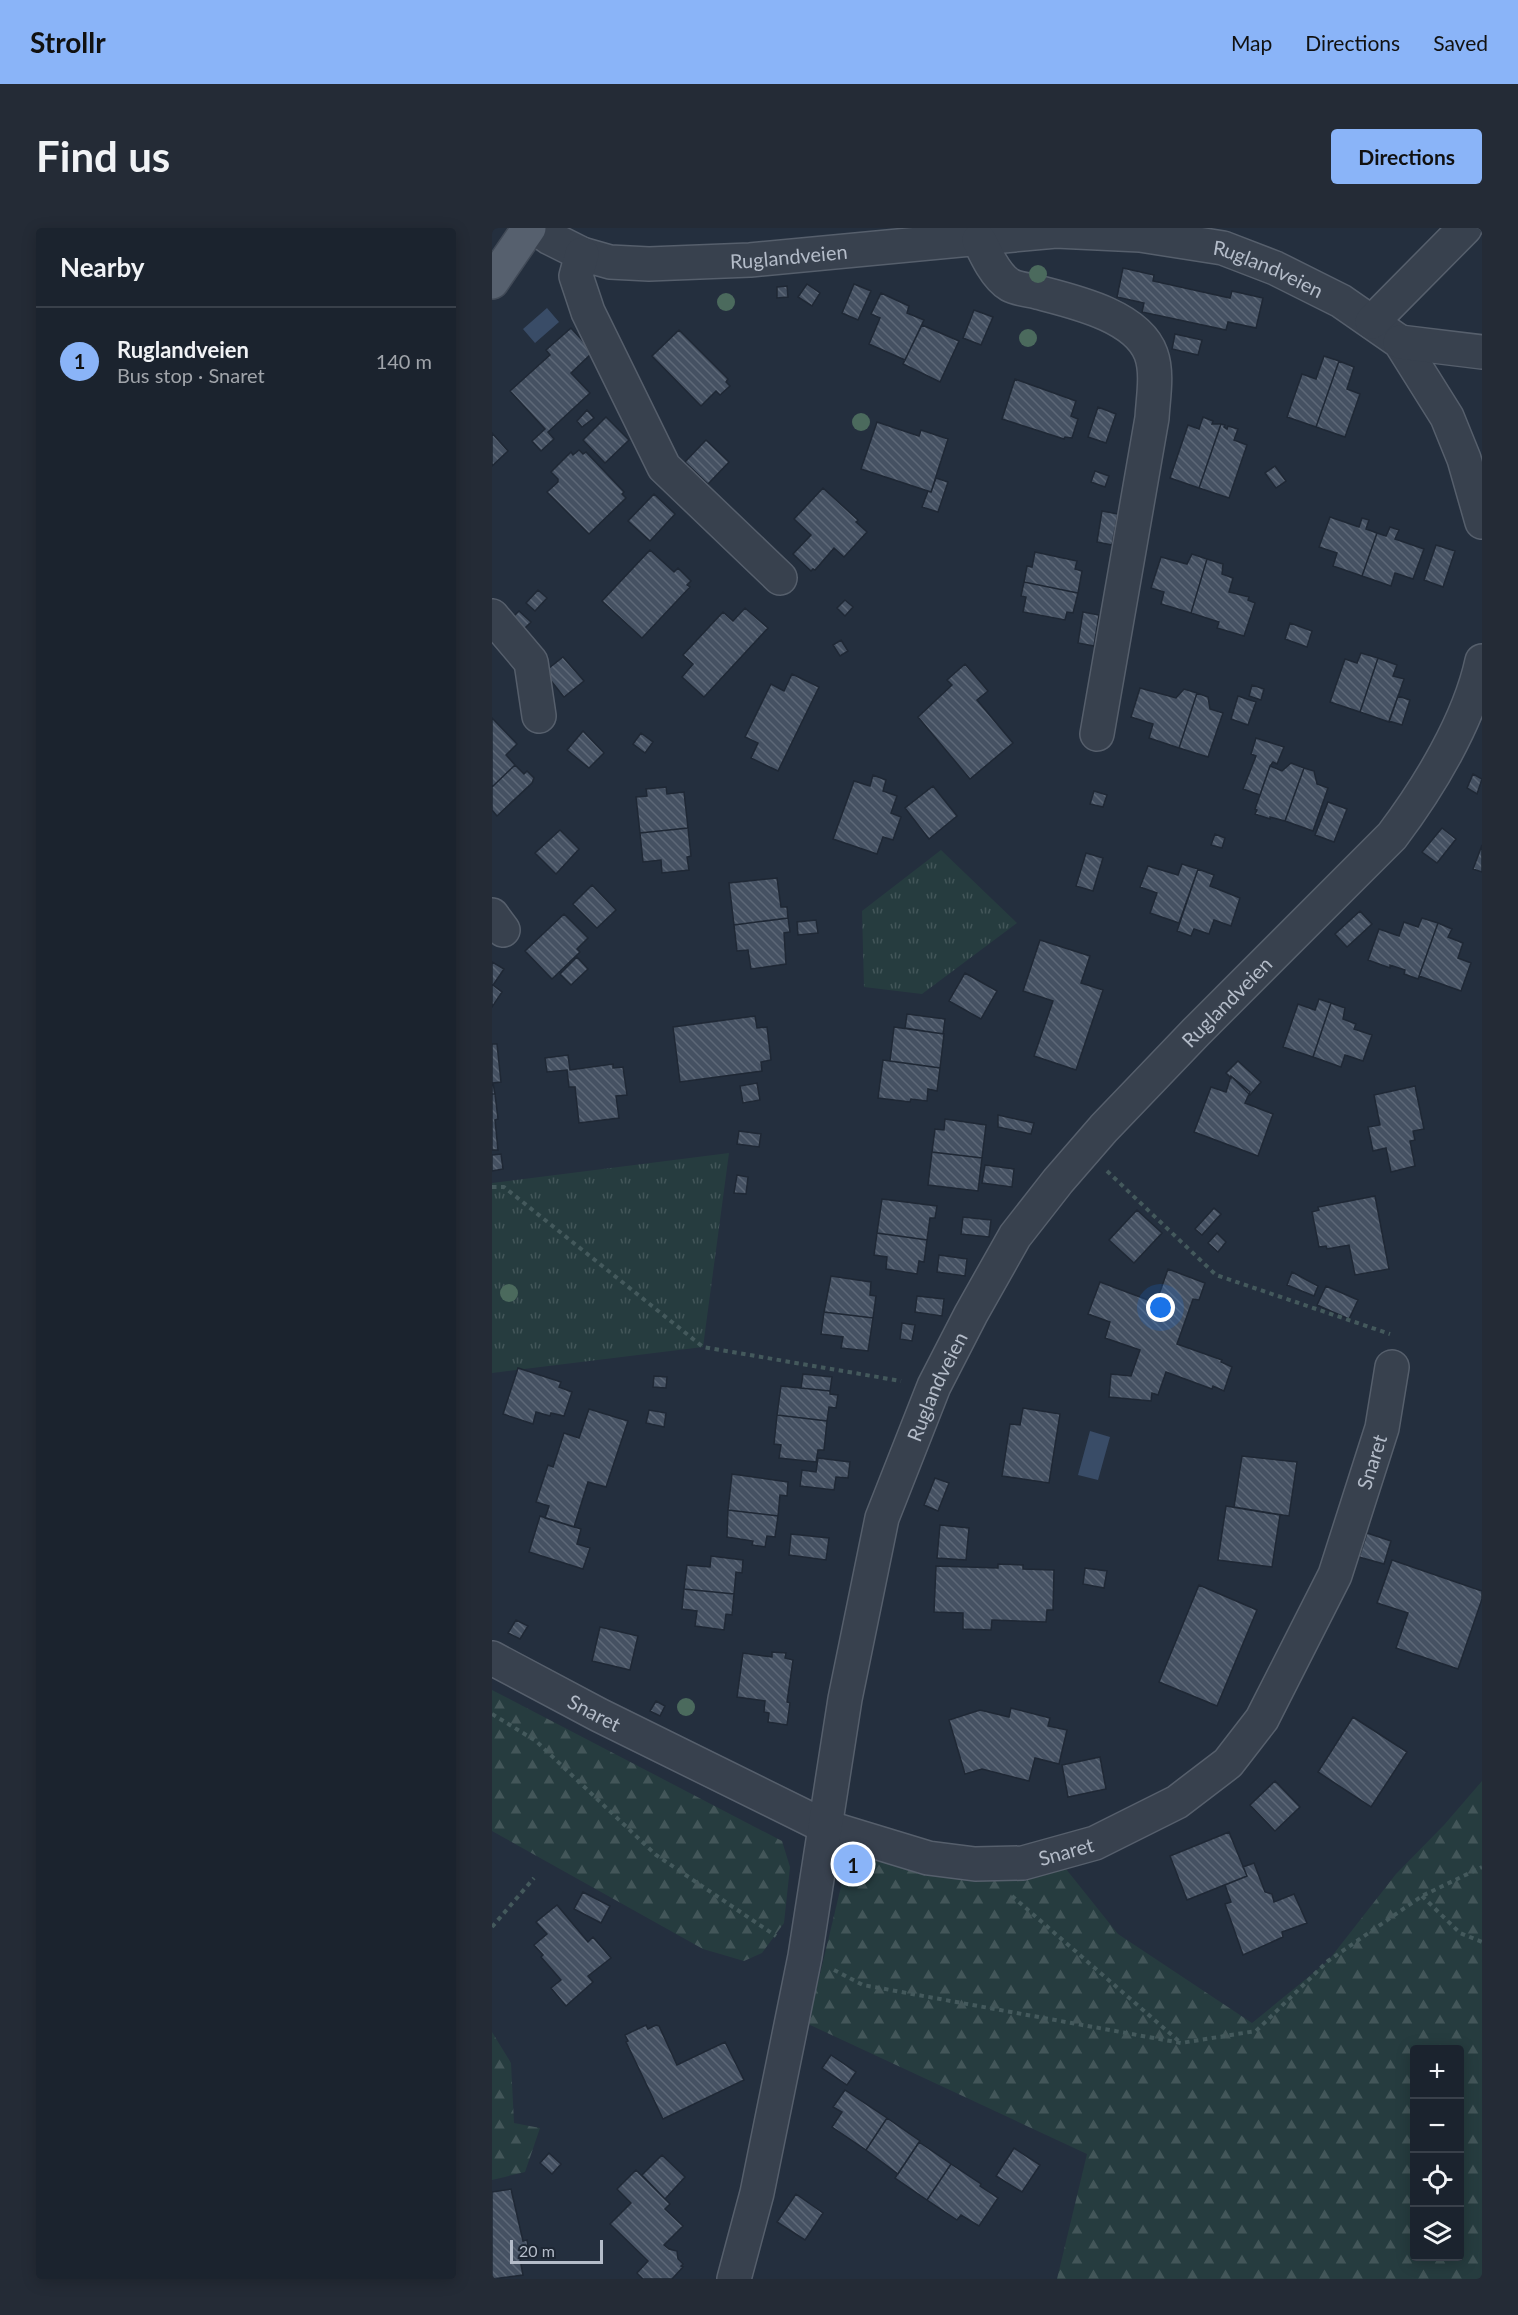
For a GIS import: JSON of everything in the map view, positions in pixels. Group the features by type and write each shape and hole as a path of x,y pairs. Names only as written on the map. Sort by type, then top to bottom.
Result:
{"main road":[{"path":"492,282 529,228"}],"street":[{"name":"Ruglandveien","path":"536,228 550,238 582,254 610,262 650,264 728,261 979,240 1056,231 1226,238 1275,268 1341,301 1400,342 1448,417 1464,459 1482,522"},
{"path":"1372,322 1465,228"},
{"path":"979,240 987,258 1009,285 1071,301 1110,316 1129,326 1143,340 1151,354 1154,376 1152,418 1097,734"},
{"path":"582,254 576,276 588,312 663,466 780,578"},
{"path":"1400,342 1482,352"},
{"path":"492,616 531,662 539,716"},
{"name":"Ruglandveien","path":"734,2279 757,2193 805,1956 845,1699 882,1518 934,1386 1015,1236 1084,1150 1196,1032 1392,836 1418,802 1438,767 1480,676"},
{"name":"Snaret","path":"492,1658 826,1827 928,1858 975,1864 1023,1863 1095,1843 1177,1802 1228,1763 1262,1719 1335,1575 1382,1428 1393,1351"}],"path":[{"path":"1084,1150 1216,1275 1393,1351"},
{"path":"492,1187 504,1186 703,1347 934,1386"},
{"path":"492,1714 536,1741 656,1855 805,1956 863,1985 1181,2043 1256,2031 1328,1961 1422,1896 1482,1867"},
{"path":"975,1864 1181,2043"},
{"path":"492,1927 534,1878"},
{"path":"1422,1896 1460,1933 1482,1942"}],"green space":[{"path":"941,850 1017,923 922,994 864,987 862,911"},
{"path":"729,1153 703,1347 492,1373 492,1183"},
{"path":"492,1690 782,1841 790,1867 784,1923 762,1953 744,1961 703,1949 492,1831"},
{"path":"1482,1781 1482,2279 1057,2279 1087,2154 808,2024 844,1874 861,1856 937,1874 1058,1859 1118,1934 1252,2023 1328,1961 1396,1874 1444,1825"},
{"path":"492,2032 511,2063 514,2123 540,2128 525,2172 492,2180"}],"water":[{"path":"547,308 559,322 535,343 523,329"},
{"path":"1090,1431 1110,1437 1098,1480 1078,1475"}],"building":[{"path":"1123,268 1154,275 1153,281 1230,298 1232,291 1263,298 1256,328 1228,322 1226,330 1142,312 1144,303 1117,297"},
{"path":"807,284 820,293 812,306 798,297"},
{"path":"854,284 871,291 858,320 842,313"},
{"path":"787,286 788,297 777,298 777,287"},
{"path":"881,293 909,306 907,313 924,320 905,360 869,344 880,318 871,314"},
{"path":"974,310 993,317 981,345 963,338"},
{"path":"922,325 959,341 940,382 903,364"},
{"path":"571,328 593,352 571,373 590,393 548,432 554,439 541,451 532,441 545,429 510,391 550,355 546,350"},
{"path":"679,330 728,379 726,382 730,386 720,395 716,391 701,406 652,356"},
{"path":"1175,334 1202,340 1198,355 1172,349"},
{"path":"1324,356 1339,361 1316,427 1287,417 1302,374 1316,379"},
{"path":"1339,361 1354,367 1347,389 1360,394 1345,437 1316,427"},
{"path":"1015,379 1076,401 1071,416 1078,419 1072,438 1065,437 1064,439 1002,419"},
{"path":"1098,407 1116,414 1106,443 1088,437"},
{"path":"587,410 594,418 582,427 577,421"},
{"path":"606,417 629,440 605,463 583,440"},
{"path":"1203,417 1213,421 1212,424 1221,424 1199,488 1170,478 1188,425 1199,429"},
{"path":"877,422 919,436 921,430 948,439 931,492 861,469"},
{"path":"1221,424 1227,429 1228,426 1238,429 1234,440 1247,445 1229,498 1199,488"},
{"path":"492,433 508,451 492,466"},
{"path":"706,440 729,462 708,484 685,462"},
{"path":"579,450 583,454 586,452 624,492 622,494 626,498 589,534 547,492 558,482 551,472 571,452 573,455"},
{"path":"1275,466 1286,481 1276,488 1265,473"},
{"path":"1095,471 1109,476 1105,487 1091,482"},
{"path":"936,478 948,482 938,512 922,507"},
{"path":"823,488 858,520 856,522 867,532 844,557 834,548 815,570 811,571 793,554 811,535 794,519"},
{"path":"654,494 675,514 650,541 628,521"},
{"path":"1102,511 1118,514 1112,545 1097,542"},
{"path":"1330,517 1359,527 1362,518 1369,520 1366,529 1377,533 1362,576 1333,566 1337,553 1319,547"},
{"path":"1390,527 1399,530 1395,539 1424,549 1413,579 1395,573 1391,586 1362,576 1377,533 1386,536"},
{"path":"1436,545 1455,551 1443,587 1424,580"},
{"path":"650,550 674,572 678,568 691,581 687,585 690,587 642,638 602,601"},
{"path":"1035,552 1077,561 1075,569 1082,571 1078,593 1024,582 1027,566 1032,567"},
{"path":"1192,554 1207,559 1191,613 1161,604 1164,592 1151,588 1161,557 1187,564"},
{"path":"1207,559 1223,564 1222,574 1233,578 1229,592 1249,597 1248,600 1255,603 1244,636 1217,628 1219,622 1191,613"},
{"path":"1024,582 1078,593 1073,613 1067,612 1065,620 1023,612 1026,597 1021,596"},
{"path":"538,590 547,598 535,611 526,603"},
{"path":"845,600 853,607 845,616 837,608"},
{"path":"745,608 768,628 704,697 682,677 693,664 683,655 723,612 733,621"},
{"path":"519,611 531,622 521,632 510,620"},
{"path":"1083,612 1099,615 1094,646 1078,643"},
{"path":"1290,623 1312,631 1307,647 1285,639"},
{"path":"841,640 848,651 840,656 833,645"},
{"path":"1361,653 1378,658 1360,712 1330,702 1345,659 1357,663"},
{"path":"563,657 584,681 564,697 544,672"},
{"path":"1378,658 1397,665 1393,676 1404,679 1389,722 1360,712"},
{"path":"965,664 988,691 977,700 1013,743 970,779 918,717 952,685 947,680"},
{"path":"792,674 819,687 778,771 751,758 758,743 745,737 771,684 784,691"},
{"path":"1252,685 1264,689 1261,700 1249,696"},
{"path":"1140,688 1176,698 1184,689 1197,693 1179,748 1149,738 1153,724 1131,717"},
{"path":"1197,693 1208,697 1210,709 1223,713 1208,757 1179,748"},
{"path":"1238,696 1256,702 1248,725 1231,719"},
{"path":"1398,696 1410,700 1402,725 1389,721"},
{"path":"492,718 517,744 506,755 515,765 492,787"},
{"path":"583,731 604,753 589,768 567,750"},
{"path":"641,733 653,742 645,753 633,744"},
{"path":"1256,738 1284,747 1277,764 1273,762 1270,766 1260,795 1243,789 1256,756 1251,754"},
{"path":"1291,763 1304,768 1285,821 1255,814 1270,766 1282,771"},
{"path":"515,765 524,774 527,771 534,778 532,783 497,816 492,810 492,787"},
{"path":"1304,768 1314,771 1317,784 1328,788 1313,831 1285,821"},
{"path":"1473,774 1482,779 1477,794 1467,788"},
{"path":"873,775 886,780 883,791 897,796 891,813 901,817 893,840 883,837 877,854 833,839 854,781 870,786"},
{"path":"933,786 957,816 929,839 905,808"},
{"path":"666,787 667,794 684,792 688,828 640,833 636,797 647,796 646,789"},
{"path":"1094,791 1107,795 1103,807 1090,804"},
{"path":"1328,802 1347,809 1334,842 1315,835"},
{"path":"688,828 691,856 687,857 689,870 662,873 661,860 643,862 640,833"},
{"path":"1442,828 1456,839 1437,863 1422,852"},
{"path":"560,830 579,849 556,874 535,853"},
{"path":"1215,834 1225,838 1222,848 1211,845"},
{"path":"1482,845 1482,872 1473,869"},
{"path":"1086,853 1103,858 1093,891 1076,886"},
{"path":"1182,864 1198,869 1179,923 1150,913 1157,893 1140,887 1148,866 1178,875"},
{"path":"1198,869 1214,875 1210,886 1240,898 1231,926 1214,920 1209,934 1194,929 1191,936 1177,931"},
{"path":"777,878 781,907 787,907 788,918 734,925 729,883"},
{"path":"592,885 616,910 597,928 573,904"},
{"path":"1360,911 1372,924 1347,947 1335,934"},
{"path":"564,914 588,938 577,949 580,952 552,979 525,951"},
{"path":"788,918 790,932 784,933 786,964 751,969 748,950 737,951 734,925"},
{"path":"1422,918 1438,923 1418,979 1404,974 1405,970 1390,965 1390,968 1368,960 1379,929 1399,936 1404,922 1418,927"},
{"path":"816,920 818,933 798,935 797,922"},
{"path":"1438,923 1452,929 1448,937 1463,943 1458,958 1471,963 1461,991 1419,976"},
{"path":"1040,940 1090,956 1081,983 1103,990 1076,1070 1034,1056 1053,1001 1023,991"},
{"path":"577,957 588,969 571,985 560,974"},
{"path":"492,962 504,969 493,985 502,992 492,1007"},
{"path":"965,973 997,991 981,1019 949,1001"},
{"path":"1319,999 1331,1003 1313,1057 1283,1047 1298,1004 1315,1010"},
{"path":"1331,1003 1345,1008 1343,1019 1356,1024 1354,1029 1372,1035 1363,1061 1345,1055 1341,1067 1313,1057"},
{"path":"907,1014 945,1019 943,1034 905,1028"},
{"path":"755,1016 757,1028 767,1027 771,1060 761,1062 762,1071 680,1082 673,1027"},
{"path":"894,1027 944,1034 940,1068 890,1061"},
{"path":"492,1044 497,1044 501,1082 493,1083 495,1094 492,1094"},
{"path":"568,1055 570,1070 613,1064 613,1068 623,1067 627,1095 616,1096 619,1118 579,1123 575,1087 569,1087 567,1070 547,1072 545,1058"},
{"path":"883,1060 940,1068 937,1091 928,1089 927,1101 911,1099 910,1102 878,1098"},
{"path":"1238,1061 1261,1082 1250,1095 1226,1073"},
{"path":"1231,1076 1250,1092 1245,1103 1273,1114 1258,1156 1194,1132 1211,1087 1226,1092"},
{"path":"757,1083 760,1100 743,1103 740,1086"},
{"path":"1415,1086 1424,1129 1413,1131 1415,1140 1410,1141 1415,1166 1391,1172 1386,1148 1373,1151 1368,1127 1380,1125 1374,1095"},
{"path":"492,1094 495,1094 498,1119 495,1120 498,1150 492,1150"},
{"path":"998,1115 1034,1123 1031,1134 998,1127"},
{"path":"945,1119 986,1125 982,1158 932,1152 935,1129 944,1130"},
{"path":"739,1131 761,1134 759,1147 737,1144"},
{"path":"932,1152 982,1158 978,1191 928,1185"},
{"path":"501,1154 503,1169 492,1171 492,1155"},
{"path":"985,1165 1014,1169 1012,1187 982,1183"},
{"path":"737,1175 748,1177 746,1194 734,1193"},
{"path":"1375,1196 1389,1269 1355,1275 1349,1245 1327,1249 1326,1246 1319,1247 1312,1212 1319,1210 1318,1207"},
{"path":"882,1199 937,1206 935,1218 930,1218 927,1240 877,1233"},
{"path":"1214,1208 1221,1214 1202,1235 1195,1229"},
{"path":"1137,1210 1162,1233 1134,1263 1109,1240"},
{"path":"963,1217 991,1220 989,1237 961,1234"},
{"path":"877,1233 927,1240 924,1262 919,1261 917,1274 886,1269 887,1257 874,1255"},
{"path":"1217,1233 1226,1242 1218,1252 1208,1243"},
{"path":"939,1255 967,1259 965,1276 937,1272"},
{"path":"1168,1269 1205,1283 1199,1300 1193,1299 1177,1344 1222,1360 1221,1362 1232,1367 1224,1391 1213,1386 1212,1389 1166,1372 1158,1395 1152,1393 1151,1401 1109,1397 1111,1374 1131,1376 1140,1350 1105,1338 1110,1322 1088,1314 1100,1282 1156,1303"},
{"path":"1292,1272 1318,1286 1314,1296 1287,1285"},
{"path":"831,1276 871,1282 870,1295 876,1296 873,1318 824,1312"},
{"path":"1326,1286 1358,1300 1349,1319 1317,1305"},
{"path":"917,1296 944,1299 942,1316 915,1312"},
{"path":"824,1312 873,1318 868,1351 841,1348 843,1337 821,1334"},
{"path":"902,1323 915,1325 912,1341 900,1339"},
{"path":"518,1368 561,1382 559,1387 572,1392 564,1416 551,1413 550,1416 536,1412 533,1424 503,1414"},
{"path":"803,1374 832,1377 830,1391 801,1388"},
{"path":"654,1376 667,1377 666,1388 653,1387"},
{"path":"781,1386 830,1391 830,1394 838,1395 836,1408 829,1407 827,1421 777,1415"},
{"path":"1023,1408 1060,1414 1049,1483 1002,1476 1010,1424 1020,1425"},
{"path":"589,1409 628,1421 606,1487 588,1482 574,1527 545,1518 549,1506 536,1502 548,1465 553,1467 564,1433 579,1438"},
{"path":"649,1410 666,1413 664,1427 646,1423"},
{"path":"777,1415 827,1421 824,1450 818,1450 816,1462 779,1458 781,1445 774,1444"},
{"path":"1242,1456 1297,1462 1289,1516 1234,1507"},
{"path":"818,1458 850,1462 848,1478 836,1477 834,1490 800,1486 802,1470 816,1472"},
{"path":"732,1474 788,1482 787,1496 780,1495 778,1516 728,1510"},
{"path":"935,1478 949,1483 938,1511 924,1505"},
{"path":"1226,1506 1280,1515 1272,1567 1218,1560"},
{"path":"728,1510 778,1516 775,1537 767,1536 765,1547 752,1545 753,1541 727,1537"},
{"path":"540,1516 581,1529 577,1544 590,1548 583,1569 529,1552"},
{"path":"940,1525 969,1528 966,1560 937,1558"},
{"path":"1367,1533 1391,1541 1384,1564 1359,1557"},
{"path":"791,1534 829,1538 826,1560 789,1555"},
{"path":"711,1556 743,1560 742,1573 736,1572 734,1594 684,1589 687,1565 710,1567"},
{"path":"1392,1560 1482,1591 1482,1599 1458,1669 1396,1648 1408,1613 1377,1603"},
{"path":"998,1564 1023,1565 1023,1569 1054,1570 1053,1610 1047,1610 1046,1622 992,1620 991,1630 963,1629 963,1613 934,1612 936,1566 998,1568"},
{"path":"1085,1568 1107,1571 1104,1588 1083,1584"},
{"path":"1199,1585 1257,1610 1217,1706 1159,1682"},
{"path":"684,1589 734,1594 732,1615 726,1614 724,1630 695,1626 697,1611 682,1609"},
{"path":"516,1620 528,1626 520,1639 508,1633"},
{"path":"600,1627 638,1636 630,1670 592,1661"},
{"path":"772,1652 786,1653 785,1658 793,1660 787,1702 790,1703 787,1725 768,1722 769,1713 764,1712 765,1701 737,1697 743,1653 772,1657"},
{"path":"656,1701 665,1706 660,1716 650,1711"},
{"path":"1011,1708 1050,1718 1048,1726 1067,1730 1059,1764 1035,1758 1029,1781 982,1769 965,1774 949,1720 980,1710 1009,1717"},
{"path":"1353,1717 1407,1752 1371,1807 1318,1772"},
{"path":"1100,1757 1106,1789 1068,1797 1062,1765"},
{"path":"1275,1781 1300,1807 1275,1831 1250,1805"},
{"path":"1229,1832 1247,1876 1187,1900 1170,1856"},
{"path":"1254,1863 1265,1892 1272,1894 1274,1902 1294,1894 1307,1923 1282,1932 1283,1937 1243,1955 1225,1904 1231,1902 1225,1885 1247,1876 1243,1867"},
{"path":"583,1892 610,1906 601,1923 574,1909"},
{"path":"557,1905 588,1942 593,1937 611,1958 588,1976 593,1982 566,2006 551,1988 561,1980 534,1945 547,1934 536,1922"},
{"path":"646,2025 648,2029 659,2026 677,2065 725,2042 744,2080 663,2119 626,2042 628,2041 625,2035"},
{"path":"831,2055 856,2072 847,2085 822,2068"},
{"path":"845,2090 887,2118 866,2150 832,2127 842,2112 833,2107"},
{"path":"887,2118 920,2141 898,2174 866,2150"},
{"path":"919,2142 951,2164 927,2200 895,2178"},
{"path":"1014,2148 1040,2165 1022,2192 996,2176"},
{"path":"549,2153 561,2164 552,2174 540,2163"},
{"path":"662,2155 685,2177 665,2199 642,2175"},
{"path":"951,2164 998,2198 979,2226 961,2215 957,2220 927,2200"},
{"path":"636,2170 670,2204 665,2209 683,2226 664,2245 677,2251 678,2259 683,2264 672,2279 643,2279 637,2273 648,2261 610,2224 631,2203 617,2189"},
{"path":"511,2189 523,2241 527,2240 530,2257 520,2259 523,2275 492,2279 492,2192"},
{"path":"796,2194 823,2213 805,2240 777,2222"}],"place":[{"name":"Ruglandveien","path":"853,1864"}]}
